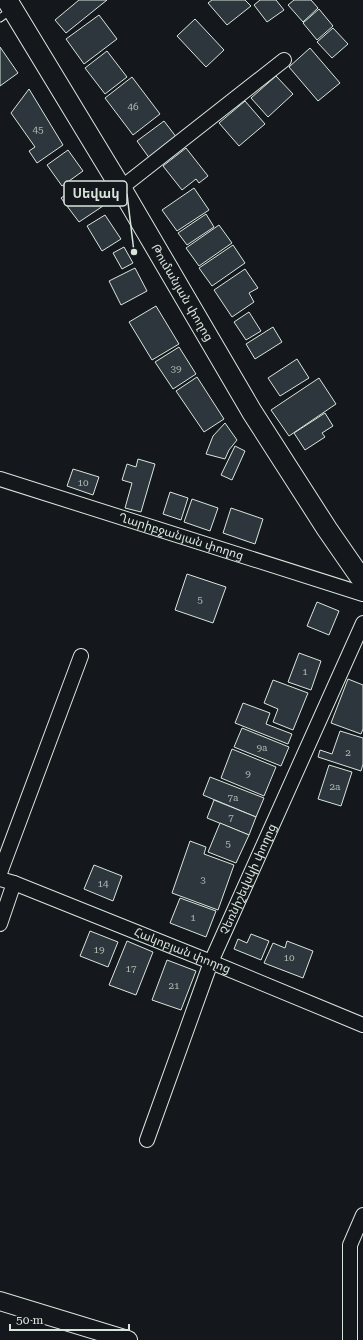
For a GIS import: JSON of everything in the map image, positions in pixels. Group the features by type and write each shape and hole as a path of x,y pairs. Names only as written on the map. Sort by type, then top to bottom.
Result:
{"main road":[{"name":"Թումանյան փողոց","path":"6,9 120,188 252,412 327,529 363,581"}],"street":[{"path":"120,188 284,60"},
{"name":"Ղարիբջանյան փողոց","path":"0,479 363,594"},
{"name":"Չեռնիշեվսկի փողոց","path":"147,1140 211,962 363,623"},
{"path":"0,873 81,656"},
{"name":"Հակոբյան փողոց","path":"0,879 14,883 211,962 363,1025"},
{"path":"0,924 14,883"},
{"path":"350,1340 350,1245 363,1216"},
{"path":"0,1301 128,1340"}],"building":[{"path":"79,0 107,0 66,33 55,20"},
{"path":"212,0 245,0 251,6 227,25 208,3"},
{"path":"260,0 276,0 284,10 267,22 254,5"},
{"path":"294,0 311,0 318,8 303,22 288,5"},
{"path":"319,9 333,26 317,40 303,23"},
{"path":"99,15 117,39 84,64 66,39"},
{"path":"195,19 224,50 206,67 177,36"},
{"path":"333,28 348,44 332,58 317,42"},
{"path":"0,47 18,73 0,86"},
{"path":"310,48 340,83 318,101 289,67"},
{"path":"107,51 127,77 105,94 85,68"},
{"path":"276,76 293,94 268,117 251,98"},
{"path":"132,77 160,114 133,135 105,98"},
{"path":"29,89 63,145 37,163 29,151 35,147 11,113"},
{"path":"245,101 265,124 239,146 219,123"},
{"path":"164,121 177,138 150,159 137,141"},
{"path":"186,148 208,176 199,183 196,179 182,190 163,166"},
{"path":"68,150 83,171 62,186 47,165"},
{"path":"85,181 103,206 79,222 61,198"},
{"path":"194,188 209,210 177,231 162,210"},
{"path":"206,214 214,227 187,245 178,233"},
{"path":"105,215 121,239 102,251 87,226"},
{"path":"219,225 232,243 199,266 186,248"},
{"path":"233,245 245,263 212,286 199,268"},
{"path":"124,247 133,263 122,269 113,253"},
{"path":"135,268 147,291 121,305 109,281"},
{"path":"245,269 258,288 249,293 254,302 232,317 214,290"},
{"path":"156,306 179,344 152,360 129,322"},
{"path":"249,312 261,331 246,340 234,322"},
{"path":"273,327 282,342 255,359 246,344"},
{"path":"179,347 196,374 173,389 155,362"},
{"path":"297,359 309,378 280,396 268,378"},
{"path":"197,377 224,419 204,432 176,391"},
{"path":"319,378 336,404 289,436 271,410"},
{"path":"325,413 333,426 322,433 325,437 305,450 294,433"},
{"path":"225,423 237,440 229,450 225,459 206,454 213,436"},
{"path":"235,446 245,451 232,480 221,475"},
{"path":"138,459 155,464 141,512 125,508 132,483 122,480 127,464 136,467"},
{"path":"73,469 99,477 93,495 67,486"},
{"path":"170,492 188,498 181,520 163,514"},
{"path":"192,499 218,508 210,531 184,522"},
{"path":"231,508 263,519 255,544 223,533"},
{"path":"187,574 226,587 213,623 175,610"},
{"path":"317,602 339,611 329,635 307,626"},
{"path":"299,653 321,661 311,690 288,682"},
{"path":"348,679 363,685 363,729 361,734 331,723"},
{"path":"273,680 308,693 293,730 273,722 278,709 264,703"},
{"path":"243,703 270,713 266,724 292,734 288,744 235,723"},
{"path":"242,728 289,747 281,766 234,747"},
{"path":"340,731 363,738 363,764 361,771 318,757 320,750 332,754"},
{"path":"232,749 276,767 264,796 221,778"},
{"path":"329,765 352,772 341,806 318,799"},
{"path":"210,777 264,798 256,817 203,795"},
{"path":"214,800 256,817 249,835 207,818"},
{"path":"220,823 249,835 236,863 208,852"},
{"path":"190,841 206,847 204,854 234,865 218,910 172,893"},
{"path":"94,865 122,876 113,901 84,889"},
{"path":"180,898 216,911 206,937 170,923"},
{"path":"90,931 118,942 108,967 80,956"},
{"path":"251,934 269,941 261,960 234,949 238,939 247,943"},
{"path":"127,941 153,952 136,995 109,985"},
{"path":"287,941 313,951 303,978 264,963 273,943 285,948"},
{"path":"167,960 196,971 181,1010 152,1000"}],"place":[{"name":"Սեվակ","path":"134,252"}]}
